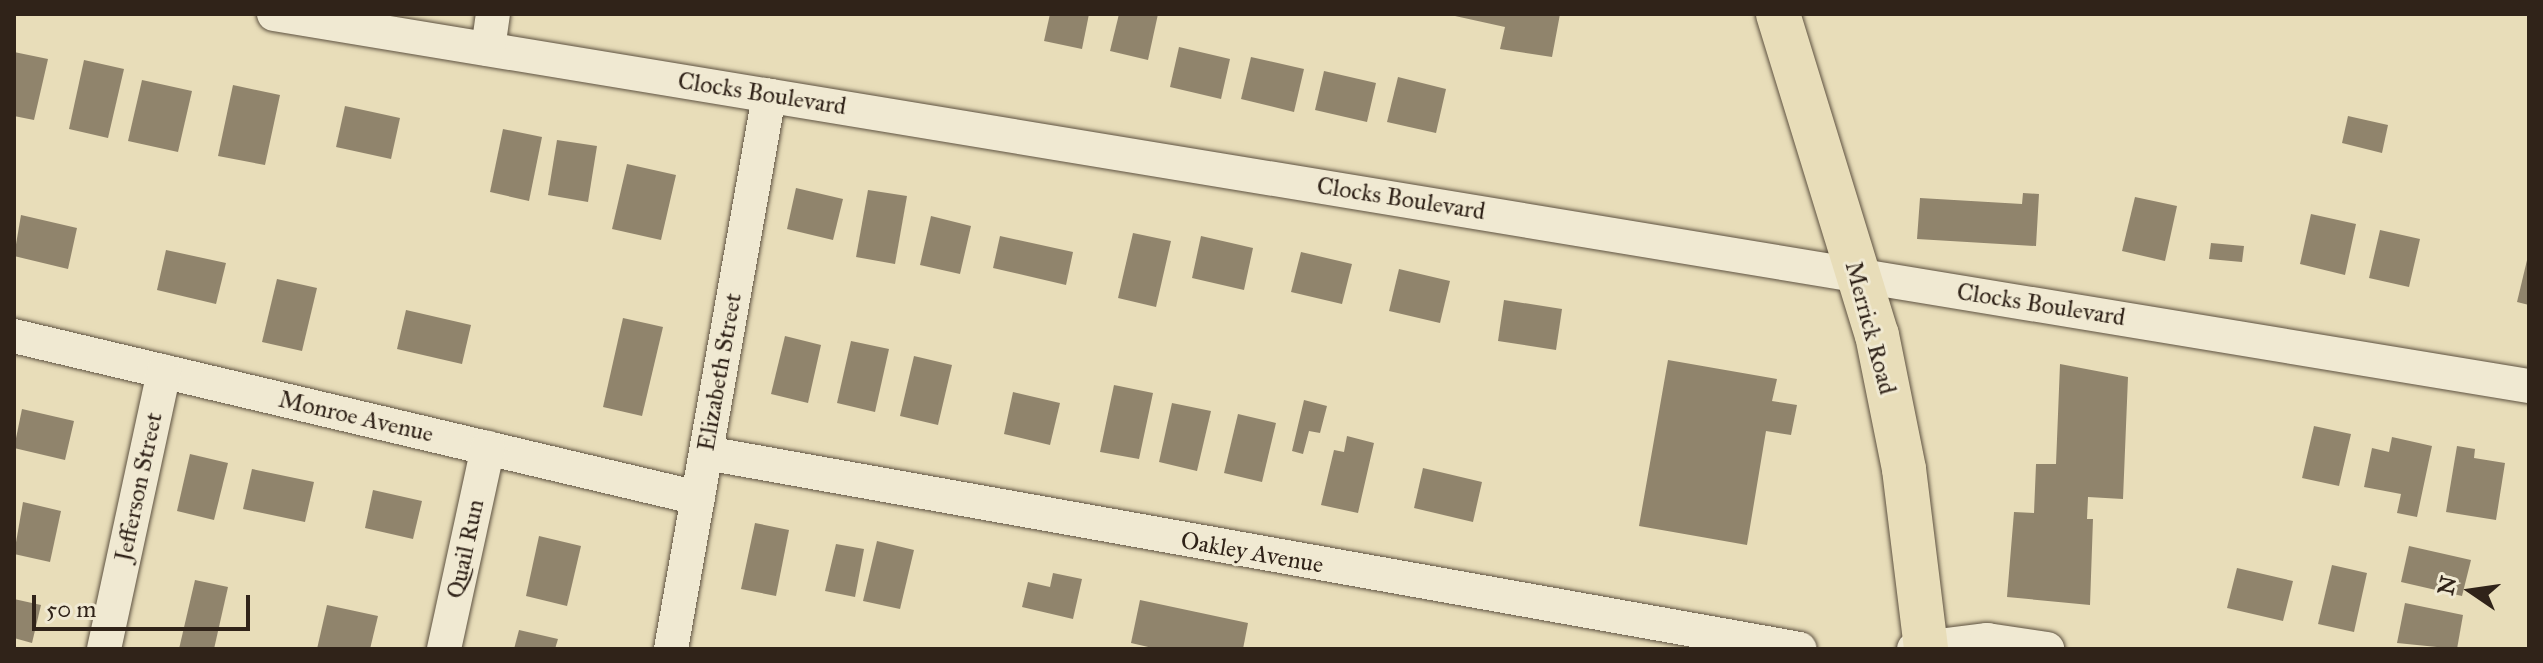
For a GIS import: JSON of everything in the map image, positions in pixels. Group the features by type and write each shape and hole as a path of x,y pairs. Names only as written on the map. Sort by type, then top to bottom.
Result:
{"main road":[{"name":"Merrick Road","path":"1778,14 1877,335 1904,469 1922,648"}],"street":[{"name":"Clocks Boulevard","path":"274,14 2529,386"},
{"path":"488,49 493,14"},
{"name":"Elizabeth Street","path":"671,649 769,96"},
{"name":"Monroe Avenue","path":"14,336 698,498"},
{"name":"Jefferson Street","path":"104,649 164,371"},
{"name":"Quail Run","path":"444,649 488,448"},
{"name":"Oakley Avenue","path":"706,453 1800,649"},
{"path":"1922,648 1998,641 2047,649"}],"building":[{"path":"1050,14 1089,14 1082,49 1044,41"},
{"path":"1119,14 1158,14 1148,60 1110,51"},
{"path":"1446,14 1560,14 1552,57 1500,49 1505,27"},
{"path":"1179,47 1230,59 1221,99 1170,87"},
{"path":"14,52 48,59 34,120 14,116"},
{"path":"1251,57 1304,69 1294,112 1241,99"},
{"path":"84,60 124,69 108,138 69,129"},
{"path":"1324,71 1376,83 1367,122 1315,110"},
{"path":"1398,77 1446,89 1436,133 1387,122"},
{"path":"142,80 192,91 178,152 128,141"},
{"path":"233,85 280,95 265,165 218,156"},
{"path":"345,106 400,118 391,159 336,147"},
{"path":"2348,116 2388,125 2382,153 2342,143"},
{"path":"503,129 542,137 529,201 490,192"},
{"path":"557,140 597,146 588,202 548,195"},
{"path":"627,164 676,175 661,240 612,229"},
{"path":"796,188 843,199 833,240 787,229"},
{"path":"868,190 907,196 895,264 856,257"},
{"path":"2023,193 2039,194 2036,246 1917,239 1920,198 2022,204"},
{"path":"2135,197 2177,206 2165,261 2122,251"},
{"path":"2311,214 2356,224 2345,275 2300,264"},
{"path":"21,215 77,228 68,269 14,256"},
{"path":"931,216 971,226 960,274 920,265"},
{"path":"2380,230 2420,239 2409,287 2369,278"},
{"path":"1133,233 1171,241 1156,307 1118,298"},
{"path":"1000,236 1073,252 1066,285 993,268"},
{"path":"1201,236 1253,248 1244,290 1192,278"},
{"path":"2211,243 2244,246 2242,262 2209,259"},
{"path":"166,250 226,263 216,304 157,290"},
{"path":"1301,252 1352,264 1342,304 1291,292"},
{"path":"2529,256 2529,305 2517,302"},
{"path":"1399,269 1450,281 1440,323 1389,311"},
{"path":"277,279 317,288 302,351 262,342"},
{"path":"1504,300 1562,309 1556,350 1498,341"},
{"path":"406,310 471,325 462,364 397,349"},
{"path":"623,318 663,327 642,416 603,407"},
{"path":"785,336 821,345 808,403 771,394"},
{"path":"851,341 889,349 875,412 837,403"},
{"path":"914,356 952,365 938,425 900,416"},
{"path":"1668,360 1777,379 1772,401 1797,405 1791,435 1766,431 1747,545 1639,526"},
{"path":"2060,364 2128,377 2123,499 2088,497 2087,519 2093,519 2090,605 2007,597 2014,512 2034,513 2036,464 2056,464"},
{"path":"1114,385 1153,393 1139,459 1100,452"},
{"path":"1013,392 1060,403 1050,445 1004,434"},
{"path":"1304,400 1327,406 1320,433 1309,431 1303,454 1292,451"},
{"path":"1172,403 1211,411 1197,471 1159,462"},
{"path":"22,409 74,421 65,460 14,448"},
{"path":"1238,414 1276,423 1262,482 1224,473"},
{"path":"2314,426 2351,434 2339,486 2302,478"},
{"path":"1347,436 1374,443 1358,513 1321,505 1334,450 1344,452"},
{"path":"2392,437 2432,446 2417,517 2397,513 2401,494 2364,487 2372,448 2389,452"},
{"path":"2457,446 2475,449 2474,458 2505,463 2496,520 2446,512"},
{"path":"190,454 228,463 214,520 177,511"},
{"path":"1423,468 1482,482 1473,522 1414,508"},
{"path":"252,469 314,482 305,522 243,509"},
{"path":"373,490 422,501 413,539 365,528"},
{"path":"23,502 61,511 50,562 14,554"},
{"path":"755,523 789,530 776,596 741,589"},
{"path":"539,536 581,546 567,606 526,596"},
{"path":"877,541 914,550 900,609 863,601"},
{"path":"836,544 864,549 855,597 825,591"},
{"path":"2409,546 2471,560 2462,596 2401,582"},
{"path":"2332,565 2367,573 2354,632 2318,624"},
{"path":"2237,568 2293,581 2283,621 2227,608"},
{"path":"1053,573 1082,579 1073,619 1022,607 1028,582 1050,587"},
{"path":"195,580 228,587 214,649 179,649"},
{"path":"14,599 41,605 32,643 14,638"},
{"path":"1140,600 1248,623 1243,649 1157,649 1131,643"},
{"path":"2405,603 2463,615 2457,649 2397,643"},
{"path":"327,605 378,616 370,649 317,649"},
{"path":"519,630 558,639 555,649 514,649"}]}
